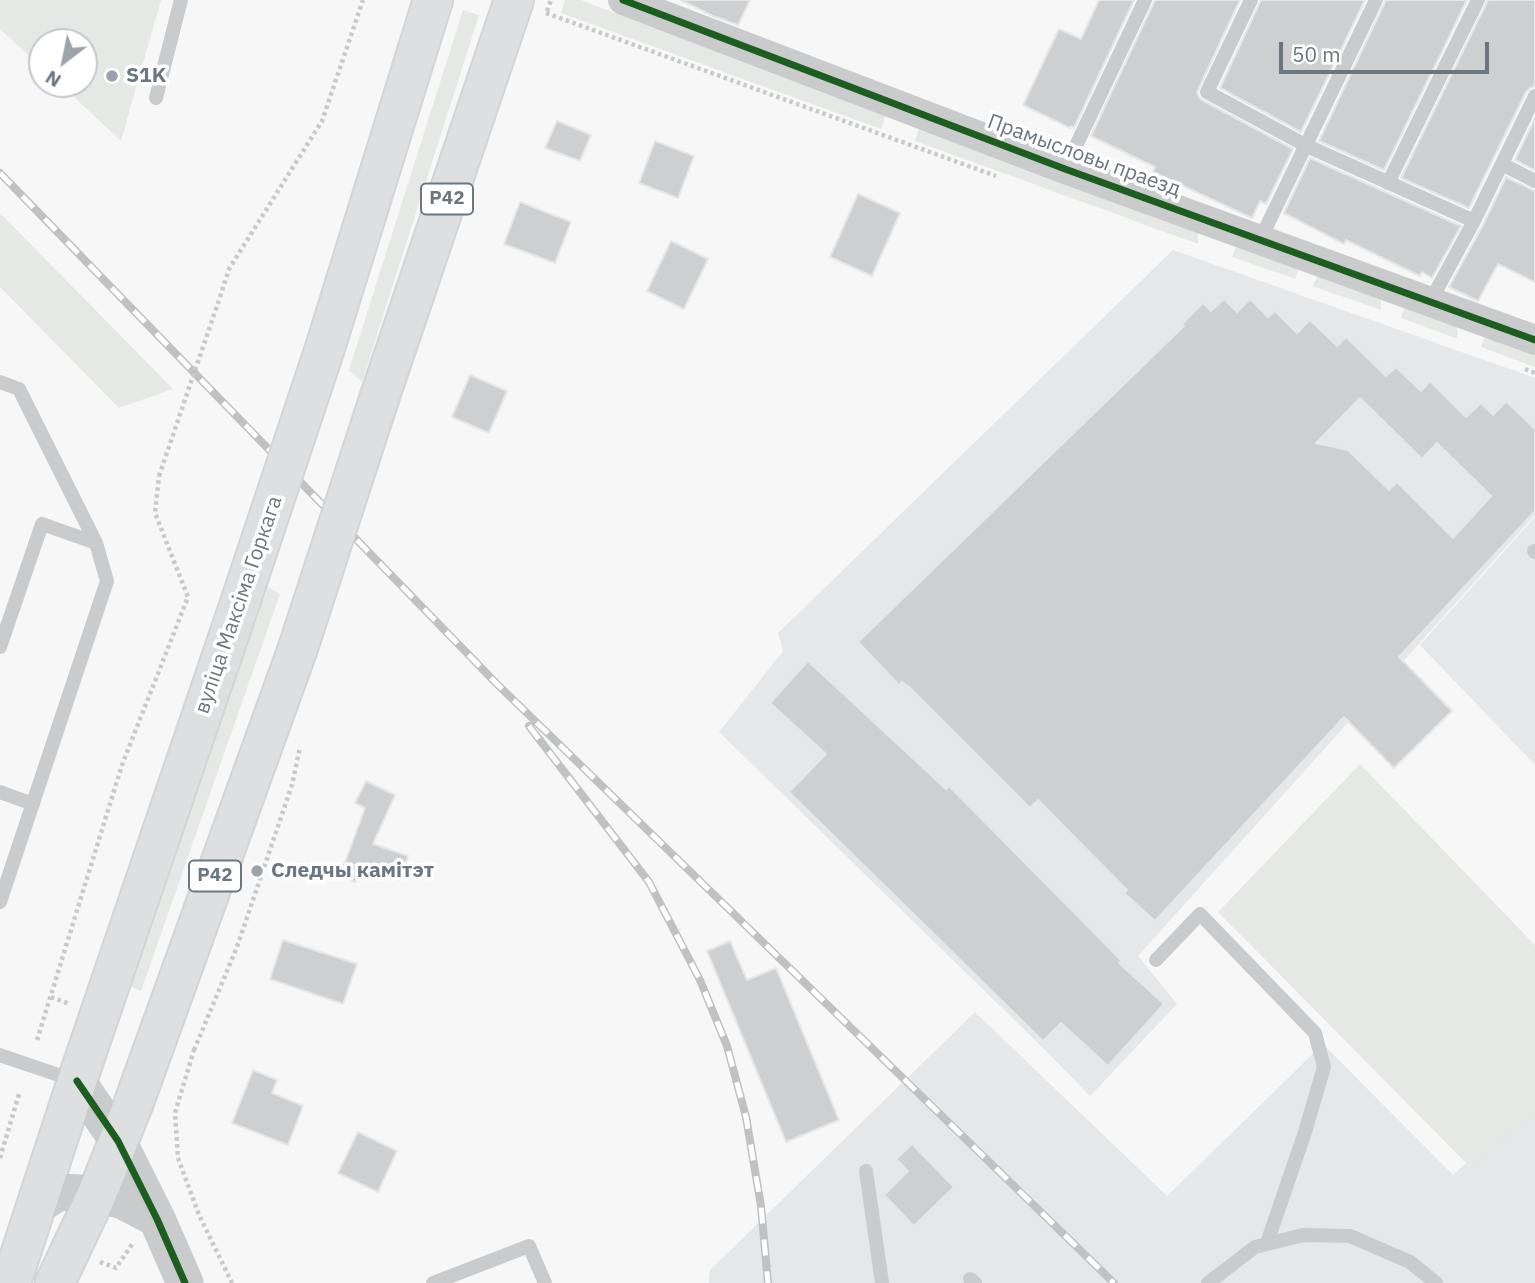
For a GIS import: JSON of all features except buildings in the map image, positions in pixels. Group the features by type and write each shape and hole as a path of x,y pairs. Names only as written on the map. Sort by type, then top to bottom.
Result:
{"main road":[{"name":"вуліца Максіма Горкага","path":"11,1283 325,348 433,0"},
{"name":"Р42","path":"55,1283 97,1194 133,1105 298,648 379,399 530,6"},
{"path":"77,1081 133,1105"}],"street":[{"name":"Прамысловы праезд","path":"623,0 1065,169 1535,340"},
{"path":"77,1081 118,1140 147,1229"},
{"path":"133,1105 147,1229"},
{"path":"36,1206 60,1192 97,1194 123,1201 147,1229 185,1283"}],"lane":[{"path":"156,98 181,0"},
{"path":"1065,169 1145,0"},
{"path":"1251,0 1207,92 1307,146 1474,221"},
{"path":"1260,240 1376,0"},
{"path":"1388,183 1478,0"},
{"path":"1430,302 1474,221 1535,96"},
{"path":"1502,164 1535,181"},
{"path":"0,382 19,389 96,543 107,581 0,902"},
{"path":"0,647 42,524 96,543"},
{"path":"0,792 33,804"},
{"path":"1156,960 1200,914 1315,1033 1324,1067 1267,1243"},
{"path":"0,1055 77,1081"},
{"path":"866,1171 882,1283"},
{"path":"1208,1283 1255,1247 1303,1235 1350,1236 1409,1262 1436,1283"},
{"path":"433,1283 529,1246 545,1283"}],"path":[{"path":"37,1040 122,765 188,597 155,513 159,477 229,269 322,121 363,0"},
{"path":"530,6 1003,179"},
{"path":"232,1283 199,1215 178,1158 175,1112 194,1050 237,947 292,785 302,737"},
{"path":"51,997 77,1007"},
{"path":"185,1046 194,1050"},
{"path":"0,1157 19,1094"},
{"path":"116,1268 147,1229"}],"shaded area":[{"name":"S1K","path":"0,0 161,0 121,141 75,98 98,98 98,28 28,28 28,55 0,29"},
{"path":"565,0 580,0 886,113 881,129 561,13"},
{"path":"463,10 479,15 362,382 349,370"},
{"path":"920,125 1198,233 1198,244 915,141"},
{"path":"0,213 173,389 119,408 0,287"},
{"path":"1241,243 1294,263 1298,270 1295,279 1232,257"},
{"path":"1173,250 1535,378 1535,515 1138,956 1177,1004 1090,1096 719,732 783,651 778,633"},
{"path":"1319,272 1377,293 1381,310 1313,286"},
{"path":"1411,306 1452,321 1457,327 1458,339 1401,318 1404,309"},
{"path":"1492,335 1535,351 1535,367 1481,347 1484,338"},
{"path":"1535,517 1535,765 1420,645"},
{"path":"268,587 280,594 141,991 126,985"},
{"path":"1360,764 1535,945 1535,1111 1473,1170 1218,912"},
{"path":"975,1012 1167,1196 1323,1044 1453,1175 1535,1101 1535,1283 709,1283 710,1270"}],"railway":[{"path":"0,173 497,684 1114,1283"},
{"path":"529,726 649,882 700,980 727,1046 746,1117 761,1206 768,1283"}],"cycle path":[{"path":"623,0 1065,169 1535,340"},
{"path":"77,1081 118,1141 185,1283"}],"place":[{"name":"S1K","path":"112,76"},
{"name":"Следчы камітэт","path":"257,871"}]}
